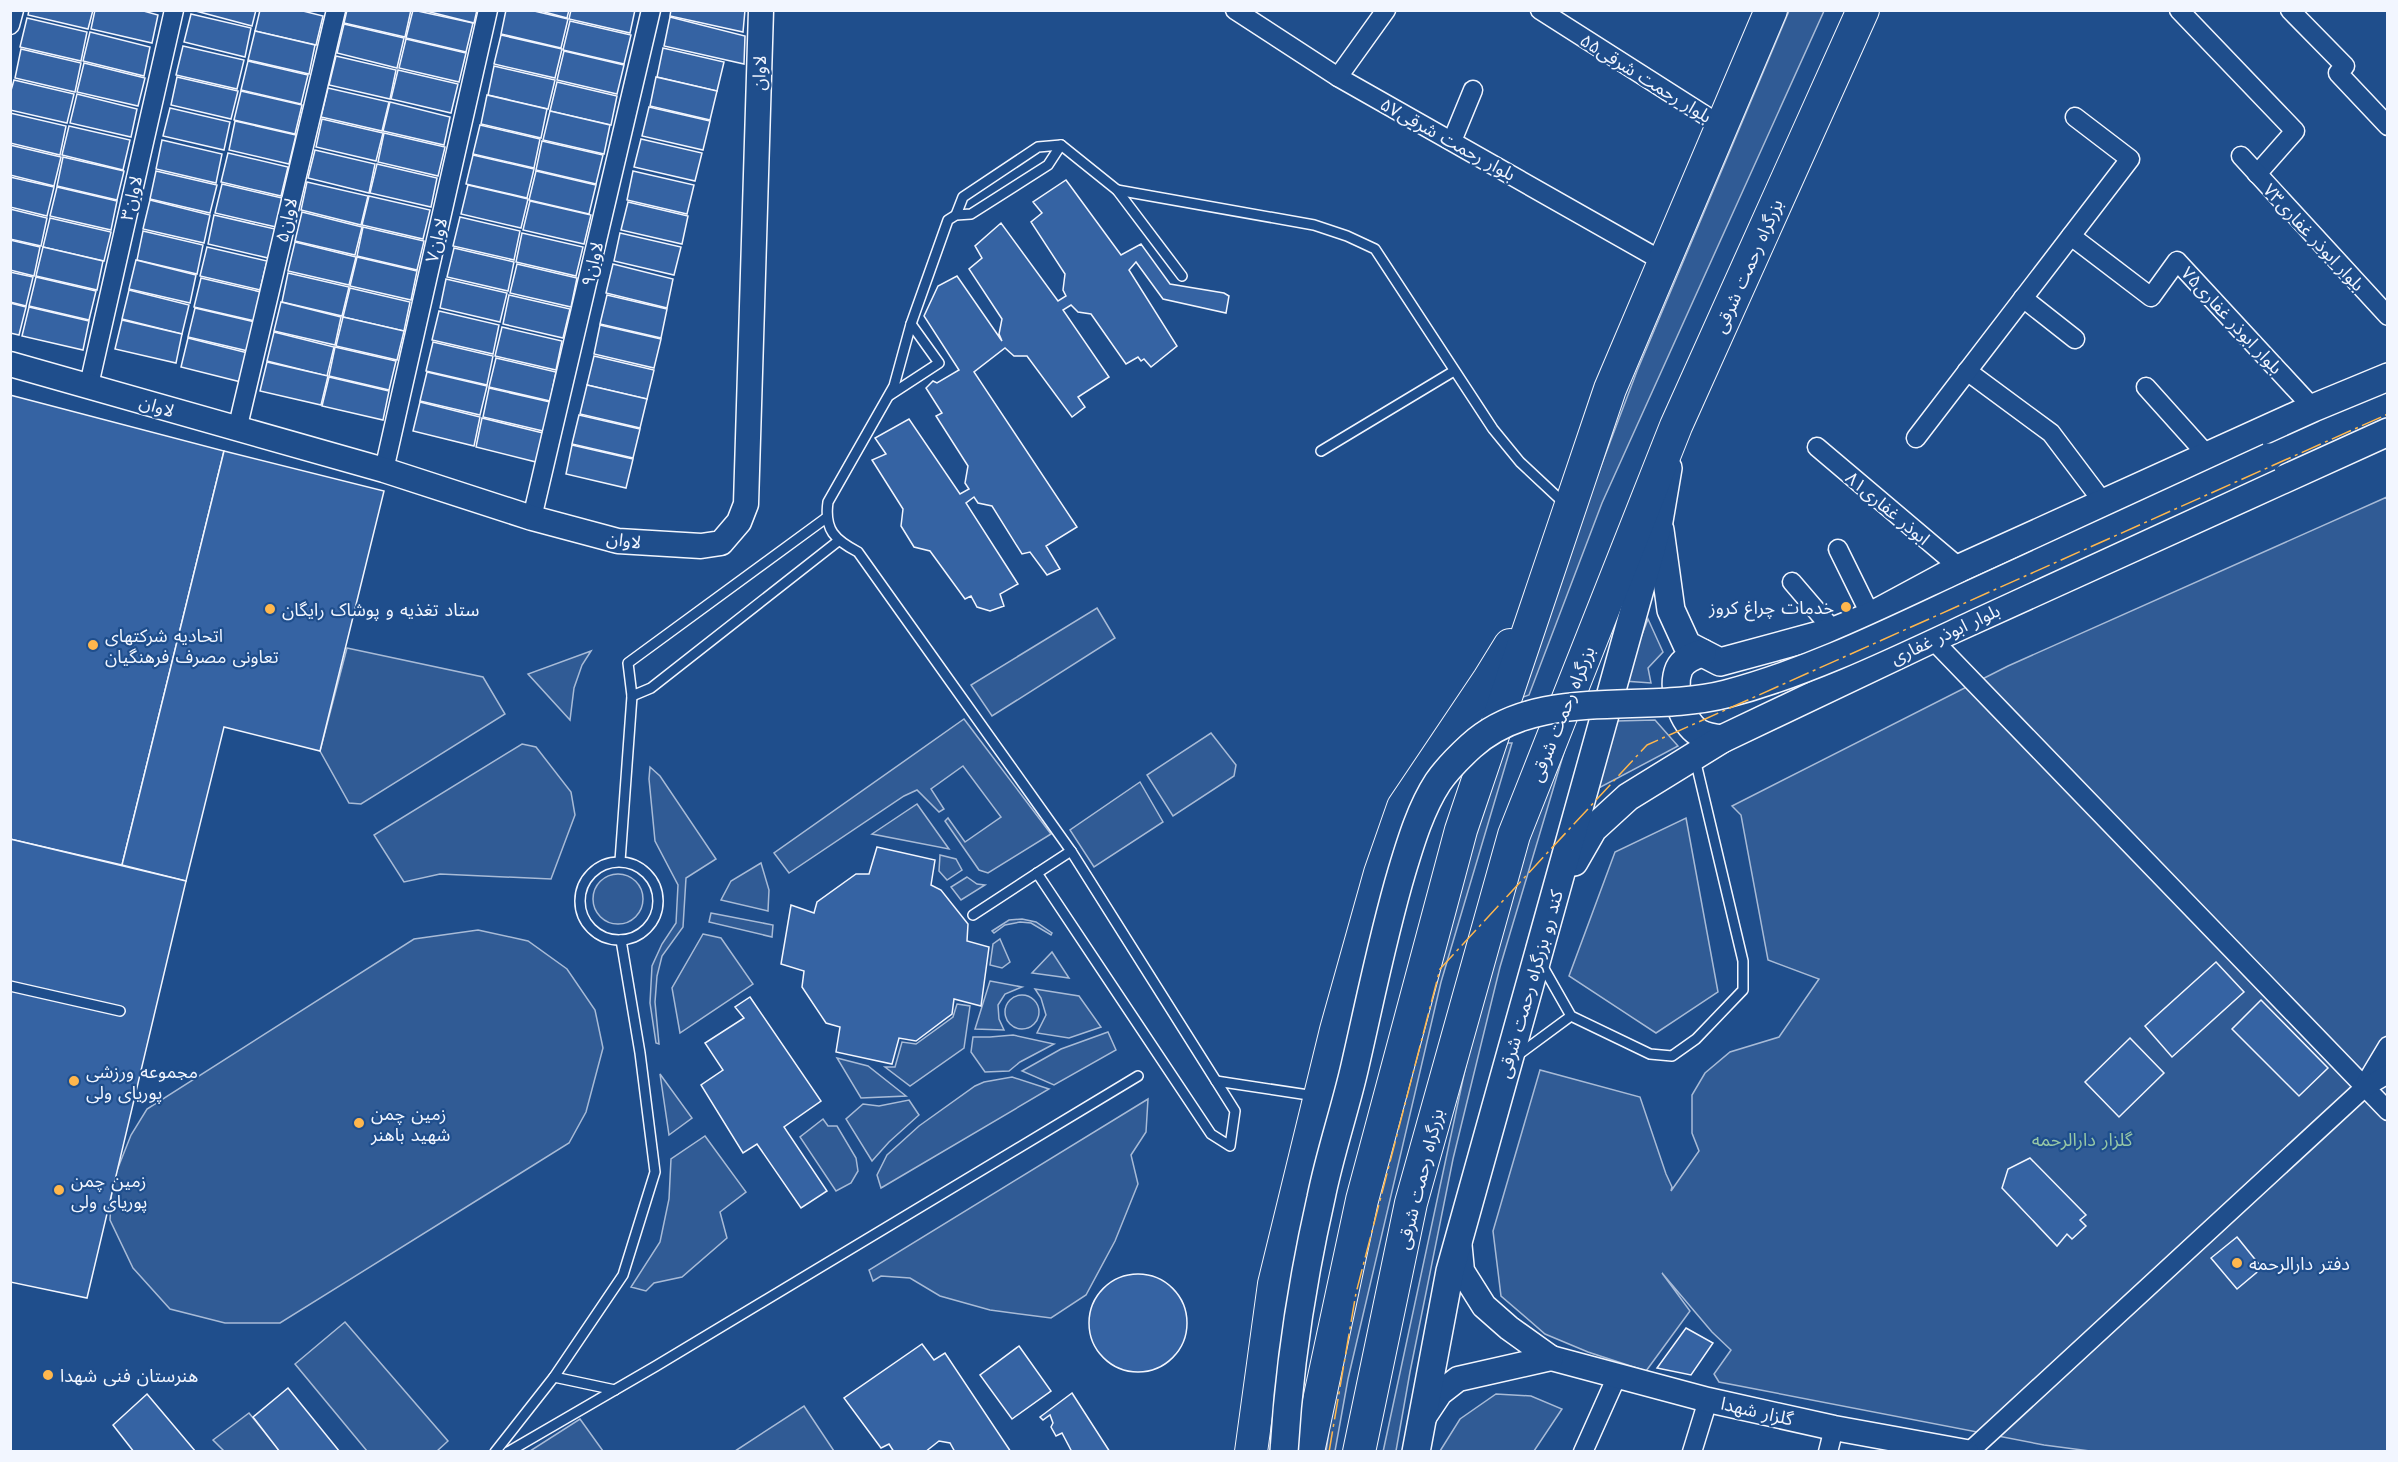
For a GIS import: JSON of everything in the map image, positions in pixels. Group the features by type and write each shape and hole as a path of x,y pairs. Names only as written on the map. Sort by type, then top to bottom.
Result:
{"highway":[{"path":"1308,1452 1362,1200 1461,830 1610,389 1771,10"},
{"name":"بزرگراه رحمت شرقی","path":"1359,1452 1411,1203 1514,835 1676,426 1863,10"},
{"path":"1251,1452 1274,1284 1320,1097 1380,873 1403,807 1489,680 1541,592"}],"main road":[{"path":"1676,426 1659,521 1671,610 1687,645 1720,662 1834,631 1871,616 1960,568 2308,410 2388,377"},
{"path":"1284,1452 1288,1386 1297,1316 1321,1195 1411,840 1437,784 1453,764 1485,735 1520,717 1583,706 1721,695 1793,673 1864,644 2270,457 2308,410"},
{"name":"بلوار ابوذر غفاری","path":"1553,900 1593,829 1628,797 1722,739 1932,639 2388,432"},
{"name":"کند رو بزرگراه رحمت شرقی","path":"1416,1452 1450,1271 1659,521"},
{"path":"1702,653 1689,658 1679,669 1678,699 1683,716 1699,733 1722,739"}],"street":[{"path":"10,25 14,10"},
{"name":"۳لاوان","path":"89,385 174,10"},
{"name":"۵لاوان","path":"237,430 336,10"},
{"name":"۷لاوان","path":"384,470 488,10"},
{"name":"۹لاوان","path":"532,518 651,10"},
{"name":"لاوان","path":"10,364 384,470 532,518 618,541 701,546 722,543 739,522 746,504 761,10"},
{"name":"۵۷بلوار رحمت شرقی","path":"1235,10 1338,77 1664,262"},
{"path":"1338,77 1386,10"},
{"name":"بلوار رحمت شرقی۵۵","path":"1540,10 1722,126"},
{"path":"2178,10 2295,131 2257,174"},
{"path":"2290,10 2345,66 2338,73 2388,126"},
{"path":"1452,141 1473,90"},
{"path":"1916,438 2130,159 2075,117"},
{"name":"بلوار ابوذر غفاری۷۳","path":"2241,156 2388,316"},
{"name":"بلوار ابوذر غفاری۷۵","path":"2071,236 2151,297 2177,261 2308,410"},
{"path":"2023,298 2075,339"},
{"path":"1967,371 2051,433 2103,502"},
{"path":"2146,387 2208,456"},
{"name":"۸۱ابوذر غفاری","path":"1817,447 1960,568"},
{"path":"1838,549 1871,616"},
{"path":"1792,582 1834,631"},
{"path":"1932,639 2388,1111"},
{"path":"2364,1088 2388,1046"},
{"path":"1968,1452 2364,1088 2388,1074"},
{"name":"گلزار شهدا","path":"1459,1239 1462,1271 1484,1306 1509,1328 1551,1358 1708,1400 1834,1428 1968,1452"},
{"name":"گلزار شهدا","path":"1420,1422 1440,1393 1458,1379 1551,1358"},
{"path":"1583,1452 1617,1376"},
{"path":"1692,1452 1708,1400"},
{"path":"1828,1452 1834,1428"}],"lane":[{"path":"1037,873 1211,1134 1230,1146 1235,1111 1071,851 858,552 837,542 826,518 828,502 894,386 912,324 948,220 956,215 971,214 1048,165 1061,145"},
{"path":"956,215 963,197 1038,147 1061,145 1117,190 1182,276"},
{"path":"1117,190 1314,225 1347,236 1375,249 1493,429 1520,462 1569,509"},
{"path":"887,397 939,363 912,324"},
{"path":"1321,451 1454,371"},
{"path":"620,861 632,696 628,663 826,518"},
{"path":"632,696 651,688 837,542"},
{"path":"1538,957 1571,1016 1650,1054 1672,1056 1696,1039 1743,990 1743,961 1695,756"},
{"path":"973,915 1071,851"},
{"path":"620,861 633,864 645,871 653,881 658,894 658,908 654,920 645,931 633,938 621,940 609,939 598,934 582,914 580,902 585,884 596,869 607,863 620,861"},
{"path":"495,1452 554,1377 623,1275 655,1172 640,1053 621,940"},
{"path":"10,986 120,1011"},
{"path":"1508,1062 1571,1016"},
{"path":"508,1452 1138,1076"},
{"path":"1216,1081 1320,1097"},
{"path":"554,1377 615,1390"}],"shaded area":[{"path":"1789,11 1824,11 1602,503 1529,695 1512,701 1637,371"},
{"name":"گلزار دارالرحمه","path":"2387,497 2387,1451 2090,1451 2044,1445 1719,1382 1714,1374 1731,1350 1712,1332 1662,1273 1690,1311 1646,1371 1588,1352 1545,1334 1501,1296 1493,1231 1540,1070 1640,1097 1672,1187 1671,1191 1699,1151 1692,1133 1692,1095 1705,1073 1730,1052 1779,1037 1819,979 1768,960 1741,815 1732,806 2008,666"},
{"path":"1097,608 1115,638 992,716 971,685"},
{"path":"1648,619 1663,652 1648,668 1651,683 1624,681"},
{"path":"347,648 483,677 505,714 361,804 349,803 320,751"},
{"path":"591,651 582,665 574,688 570,720 528,674"},
{"path":"964,719 1051,834 988,873 979,870 945,821 948,818 965,842 1001,817 963,766 931,789 944,809 939,812 917,790 904,796 789,873 774,853"},
{"path":"1655,720 1678,746 1595,790 1616,721"},
{"path":"1571,729 1500,967 1453,1159 1396,1451 1383,1452 1474,1028 1546,782"},
{"path":"1211,733 1236,765 1234,776 1173,816 1147,775"},
{"path":"1501,743 1512,743 1441,982 1348,1379 1335,1451 1326,1452 1341,1349 1442,931"},
{"path":"522,744 536,747 571,792 575,815 551,879 440,874 404,882 374,835"},
{"path":"650,767 660,776 716,859 686,878 683,927 662,956 657,976 655,1002 659,1044 656,1043 650,1003 652,966 662,944 676,923 678,885 655,841 649,779"},
{"path":"1140,782 1163,822 1094,867 1070,830"},
{"path":"917,804 949,849 872,834"},
{"path":"1686,818 1718,992 1656,1033 1569,976 1615,852"},
{"path":"940,855 956,859 962,870 947,880 939,871"},
{"path":"761,863 769,890 768,911 721,900 731,881"},
{"path":"613,874 623,874 636,881 643,894 643,904 636,917 623,924 613,924 604,920 597,913 593,904 593,894 597,885 604,878"},
{"path":"967,877 977,884 985,885 961,900 951,887"},
{"path":"711,913 773,925 772,937 709,922"},
{"path":"1022,919 1036,922 1052,933 1051,935 1031,923 1020,922 1005,925 994,933 992,931 1009,920"},
{"name":"زمین چمن شهید باهنر","path":"478,930 528,941 567,969 595,1010 603,1048 586,1112 569,1143 280,1323 225,1323 170,1309 133,1268 110,1220 112,1183 131,1135 147,1109 414,939"},
{"path":"703,934 721,938 753,984 680,1033 672,988"},
{"path":"1000,939 1010,962 1002,968 990,965 993,944"},
{"path":"1052,952 1069,978 1032,973"},
{"path":"990,981 1022,987 1005,994 998,1005 999,1019 1004,1030 975,1029"},
{"path":"1035,989 1079,996 1101,1027 1069,1038 1037,1033 1046,1015 1041,998"},
{"path":"1022,995 1034,1000 1039,1012 1034,1024 1022,1029 1010,1024 1005,1012 1010,1000"},
{"path":"957,1004 970,1006 964,1048 910,1086 885,1067 895,1067 902,1042 916,1044 953,1017"},
{"path":"1108,1032 1116,1050 1054,1085 1022,1071 1061,1049"},
{"path":"1013,1035 1054,1044 1020,1062 1009,1071 985,1072 971,1052 973,1037"},
{"path":"837,1058 868,1066 906,1096 861,1098"},
{"path":"660,1074 692,1118 669,1135"},
{"path":"1012,1077 1049,1089 881,1188 877,1175 887,1155 919,1126 975,1086"},
{"path":"1148,1099 1146,1132 1131,1155 1138,1184 1115,1241 1086,1295 1051,1318 990,1310 940,1296 910,1278 881,1276 873,1281 869,1270"},
{"path":"909,1100 919,1115 872,1161 846,1119 863,1104 879,1106"},
{"path":"823,1119 828,1126 837,1126 856,1158 858,1171 851,1183 836,1191 800,1137"},
{"path":"705,1136 746,1192 720,1212 727,1238 682,1277 654,1283 646,1291 631,1287 660,1242 669,1199 671,1159"},
{"path":"345,1322 448,1441 437,1451 367,1451 295,1364"},
{"path":"1496,1394 1531,1396 1562,1409 1534,1451 1440,1451 1460,1419"},
{"path":"804,1406 834,1451 735,1451"},
{"path":"249,1413 280,1451 224,1451 213,1440"},
{"path":"580,1419 603,1451 530,1451"}],"building":[{"path":"29,10 93,10 88,29 28,15"},
{"path":"95,10 140,10 158,15 152,43 91,29"},
{"path":"192,10 256,10 252,26"},
{"path":"260,10 299,10 323,16 316,45 255,31"},
{"path":"347,10 411,10 405,37 344,23"},
{"path":"413,10 473,23 466,52 406,38"},
{"path":"422,10 477,10 474,23"},
{"path":"506,10 530,10 568,19 561,48 501,34"},
{"path":"537,10 569,10 567,18"},
{"path":"571,10 635,10 630,33 569,19"},
{"path":"671,10 745,10 743,32 670,16"},
{"path":"191,14 251,28 245,57 184,42"},
{"path":"670,17 745,36 744,64 664,46"},
{"path":"27,18 87,32 81,61 20,47"},
{"path":"570,21 631,35 624,64 563,50"},
{"path":"344,24 404,38 397,68 337,53"},
{"path":"255,31 315,45 309,74 248,60"},
{"path":"90,32 150,47 144,76 83,61"},
{"path":"501,35 562,49 555,78 494,64"},
{"path":"406,39 466,53 459,82 399,68"},
{"path":"183,46 244,60 237,89 176,75"},
{"path":"663,48 724,62 717,91 657,77"},
{"path":"21,49 81,63 75,92 15,78"},
{"path":"564,51 624,65 617,94 557,80"},
{"path":"336,56 396,70 390,99 329,85"},
{"path":"248,61 308,75 301,104 241,90"},
{"path":"84,63 145,78 138,106 77,92"},
{"path":"494,66 555,80 548,109 488,95"},
{"path":"398,70 458,84 451,113 391,99"},
{"path":"177,77 238,91 231,119 171,105"},
{"path":"656,77 717,91 710,120 650,106"},
{"path":"14,80 74,94 67,123 10,110 10,94"},
{"path":"557,82 617,96 611,125 550,111"},
{"path":"328,88 389,102 382,131 321,117"},
{"path":"241,91 302,105 295,134 234,120"},
{"path":"77,94 137,109 131,137 70,123"},
{"path":"487,95 547,109 541,138 481,124"},
{"path":"390,102 450,117 444,145 383,131"},
{"path":"649,107 710,121 703,150 642,136"},
{"path":"170,108 230,122 224,150 163,136"},
{"path":"550,111 610,125 604,154 543,140"},
{"path":"10,113 66,126 60,155 10,143"},
{"path":"322,119 383,133 376,161 316,147"},
{"path":"235,121 296,135 289,164 229,150"},
{"path":"480,125 540,139 534,168 473,154"},
{"path":"69,126 130,140 123,170 62,155"},
{"path":"384,133 445,147 438,176 378,162"},
{"path":"641,139 702,153 695,181 634,167"},
{"path":"162,140 222,154 216,183 156,169"},
{"path":"542,141 603,155 596,184 536,170"},
{"path":"10,145 61,157 54,186 10,175"},
{"path":"315,150 375,164 369,193 308,178"},
{"path":"228,153 288,167 281,196 221,182"},
{"path":"473,155 534,169 527,198 466,184"},
{"path":"63,157 124,171 117,200 57,186"},
{"path":"377,164 437,178 431,207 370,193"},
{"path":"156,171 217,185 210,213 150,199"},
{"path":"536,171 596,185 589,214 529,200"},
{"path":"633,171 694,185 687,214 627,200"},
{"path":"10,177 54,187 47,216 10,207"},
{"path":"1066,180 1121,255 1141,244 1170,284 1224,293 1229,296 1226,313 1163,299 1136,262 1129,270 1177,346 1151,367 1144,359 1141,361 1138,357 1126,364 1091,314 1078,312 1071,305 1063,310 1109,377 1078,397 1085,407 1072,417 1027,356 1014,356 1005,348 974,372 1077,527 1046,546 1060,569 1047,575 1030,552 1022,554 992,506 978,503 974,497 966,503 1018,584 1000,594 1004,606 990,611 977,607 971,596 965,599 930,551 914,547 901,526 903,509 872,460 886,454 875,438 909,419 960,494 969,489 965,483 968,466 936,416 942,413 926,388 933,381 937,383 959,370 924,316 938,286 957,276 1002,341 999,334 1002,319 969,269 982,258 975,246 1001,223 1058,301 1066,296 1063,290 1065,274 1031,222 1042,213 1033,202"},
{"path":"307,182 368,196 361,225 301,210"},
{"path":"222,184 282,198 276,227 215,213"},
{"path":"468,185 528,199 521,228 461,214"},
{"path":"57,187 117,201 111,230 50,216"},
{"path":"369,196 430,210 423,239 362,225"},
{"path":"150,200 210,215 204,243 143,229"},
{"path":"530,201 591,215 584,244 523,230"},
{"path":"628,202 688,216 682,244 621,230"},
{"path":"10,209 47,218 41,246 10,239"},
{"path":"302,212 362,227 355,255 295,241"},
{"path":"214,215 275,229 268,258 208,244"},
{"path":"460,217 520,231 514,260 453,246"},
{"path":"50,218 111,232 104,261 43,247"},
{"path":"363,227 424,241 417,270 357,256"},
{"path":"143,231 203,245 197,274 137,260"},
{"path":"522,233 583,247 576,276 516,262"},
{"path":"620,233 681,247 674,275 614,261"},
{"path":"10,240 40,247 34,276 10,270"},
{"path":"295,242 356,257 349,285 288,271"},
{"path":"43,247 103,261 97,290 36,276"},
{"path":"207,247 267,261 260,290 200,276"},
{"path":"454,248 514,262 508,291 447,277"},
{"path":"357,257 417,271 411,300 350,286"},
{"path":"136,260 196,275 190,303 129,289"},
{"path":"517,264 577,278 571,307 510,293"},
{"path":"613,264 673,279 667,308 606,293"},
{"path":"10,272 33,277 26,306 10,302"},
{"path":"288,273 349,287 342,316 282,302"},
{"path":"36,277 96,291 89,320 29,306"},
{"path":"201,278 261,292 255,321 194,307"},
{"path":"446,279 507,293 500,322 440,308"},
{"path":"350,288 410,302 404,331 343,317"},
{"path":"129,290 189,305 182,334 122,319"},
{"path":"509,295 570,309 563,338 503,324"},
{"path":"607,295 667,309 661,338 600,324"},
{"path":"281,302 341,317 335,345 274,331"},
{"path":"10,303 26,307 19,335 10,333"},
{"path":"29,307 89,321 83,350 22,336"},
{"path":"195,308 255,322 248,351 188,337"},
{"path":"439,311 499,325 493,354 432,340"},
{"path":"343,317 404,331 397,360 336,346"},
{"path":"122,320 182,334 176,363 115,349"},
{"path":"600,325 661,339 654,368 594,354"},
{"path":"502,327 562,341 556,370 495,356"},
{"path":"274,332 334,347 327,376 267,361"},
{"path":"188,338 248,353 241,382 181,367"},
{"path":"433,342 493,356 487,385 426,371"},
{"path":"335,347 396,361 389,390 329,376"},
{"path":"594,356 654,370 647,399 587,385"},
{"path":"496,358 556,372 550,401 489,387"},
{"path":"267,362 328,376 321,405 260,391"},
{"path":"427,372 487,386 480,415 420,401"},
{"path":"329,377 389,391 383,420 322,406"},
{"path":"587,385 647,399 640,428 580,414"},
{"path":"489,388 550,402 543,431 483,417"},
{"name":"اتحادیه شرکتهای تعاونی مصرف فرهنگیان","path":"10,395 224,451 122,865 10,839"},
{"path":"420,402 480,417 474,446 413,431"},
{"path":"579,415 640,429 633,458 572,444"},
{"path":"482,418 543,433 536,462 476,447"},
{"path":"572,445 633,459 626,488 566,474"},
{"name":"ستاد تغذیه و پوشاک رایگان","path":"224,451 384,491 320,751 224,727 186,881 122,865"},
{"name":"مجموعه ورزشی پوریای ولی","path":"10,839 186,881 87,1298 10,1282"},
{"path":"877,847 935,860 931,885 941,890 968,924 967,941 989,947 981,1006 954,999 952,1014 916,1041 899,1038 892,1064 836,1052 840,1027 826,1023 802,987 804,971 781,964 791,905 814,913 817,902 856,874 869,874"},
{"path":"2216,962 2244,992 2172,1057 2145,1026"},
{"path":"750,997 821,1101 784,1127 827,1191 801,1208 757,1144 743,1153 701,1085 723,1070 705,1043 744,1018 735,1007"},
{"path":"2261,1000 2328,1068 2299,1096 2232,1029"},
{"path":"2130,1038 2164,1073 2119,1117 2085,1082"},
{"path":"2030,1158 2086,1215 2080,1220 2086,1226 2072,1239 2067,1234 2057,1246 2002,1188 2008,1169"},
{"name":"دفتر دارالرحمه","path":"2237,1237 2262,1268 2237,1289 2211,1258"},
{"path":"1138,1274 1157,1278 1173,1288 1183,1304 1187,1323 1183,1342 1173,1358 1157,1368 1138,1372 1119,1368 1103,1358 1093,1342 1089,1323 1093,1304 1103,1288 1119,1278"},
{"path":"1686,1328 1713,1343 1691,1375 1657,1368"},
{"path":"922,1344 934,1360 945,1353 1011,1452 955,1452 950,1443 939,1441 925,1452 894,1452 889,1444 881,1448 844,1398"},
{"path":"1019,1346 1051,1391 1012,1419 980,1375"},
{"path":"288,1388 340,1452 280,1452 253,1417"},
{"path":"1072,1393 1110,1452 1072,1452 1062,1433 1056,1436 1051,1427 1053,1423 1050,1415 1043,1420 1040,1417"},
{"path":"147,1394 196,1452 134,1452 113,1425"}],"power":[{"path":"1329,1452 1356,1293 1440,969 1647,745 2388,414"}],"place":[{"name":"خدمات چراغ کروز","path":"1846,607"},
{"name":"ستاد تغذیه و پوشاک رایگان","path":"270,609"},
{"name":"اتحادیه شرکتهای تعاونی مصرف فرهنگیان","path":"93,645"},
{"name":"مجموعه ورزشی پوریای ولی","path":"74,1081"},
{"name":"زمین چمن شهید باهنر","path":"359,1123"},
{"name":"زمین چمن پوریای ولی","path":"59,1190"},
{"name":"دفتر دارالرحمه","path":"2237,1263"},
{"name":"هنرستان فنی شهدا","path":"48,1375"}]}
